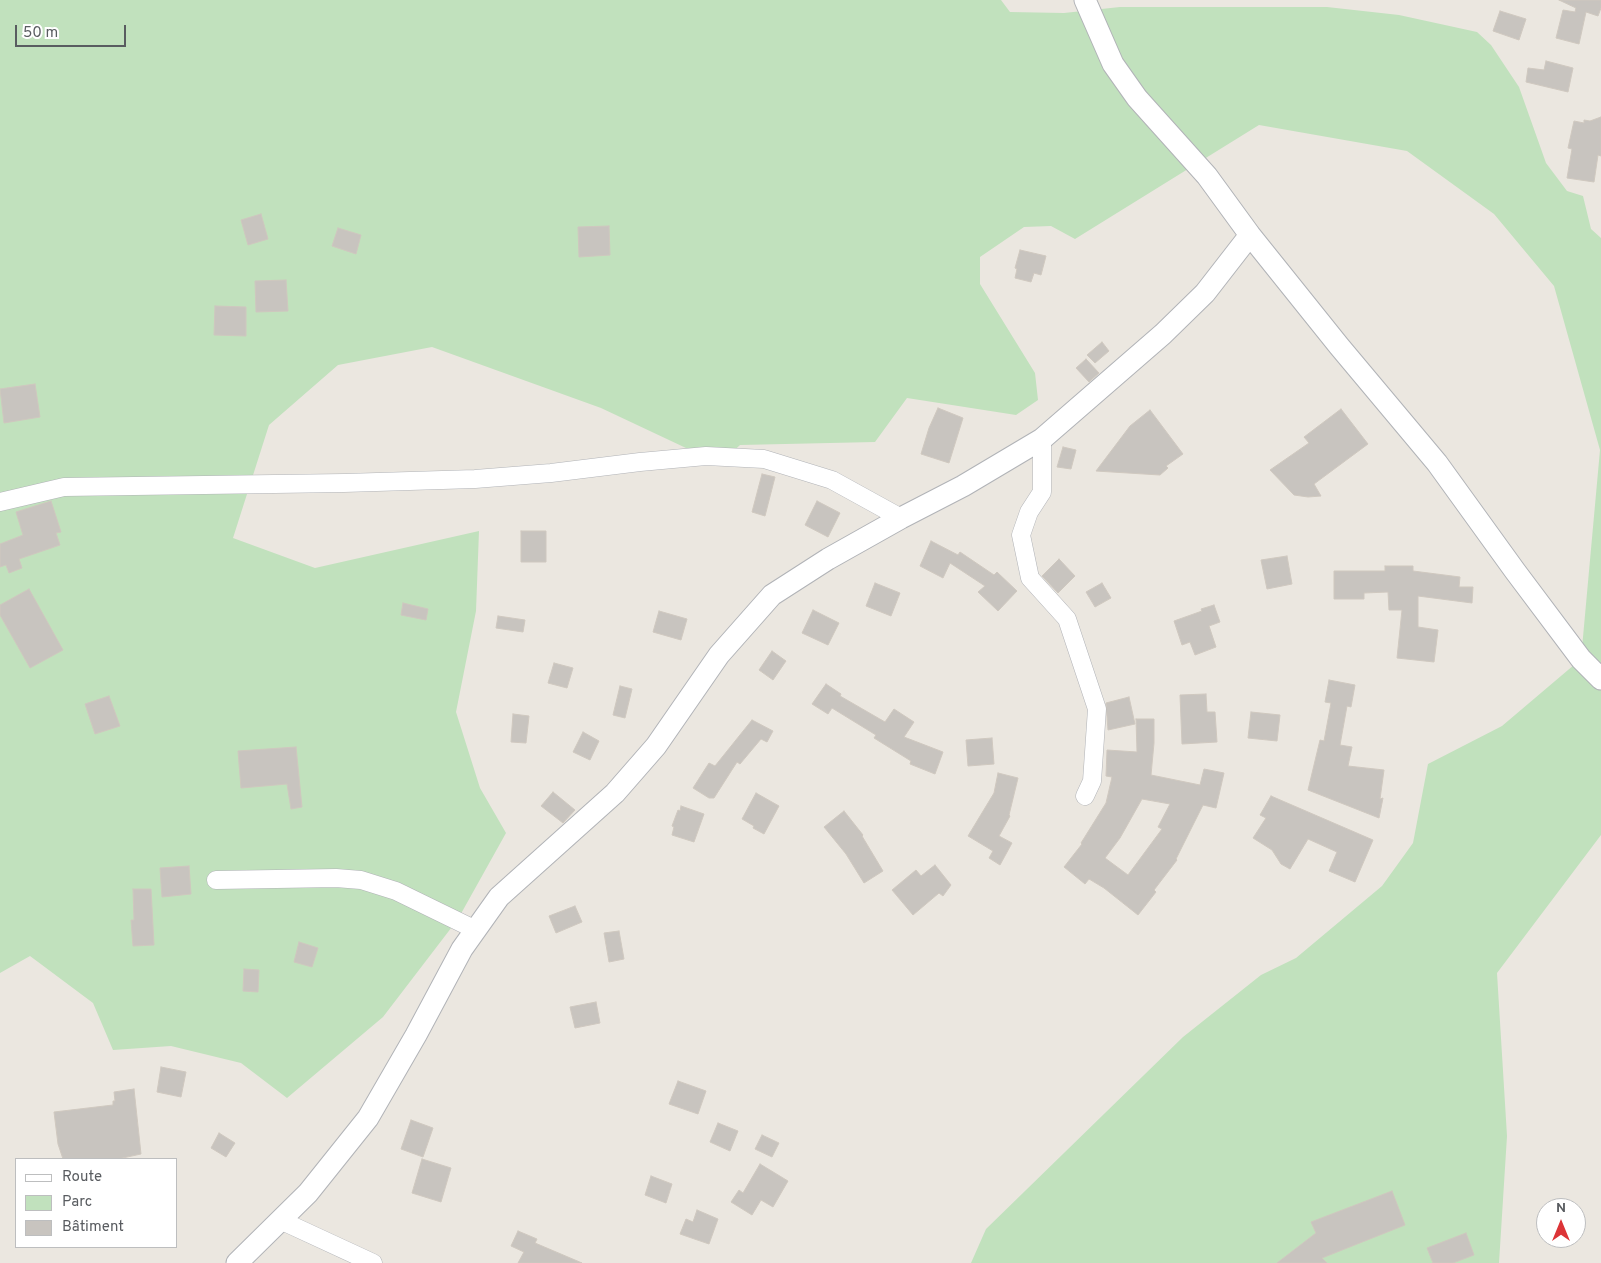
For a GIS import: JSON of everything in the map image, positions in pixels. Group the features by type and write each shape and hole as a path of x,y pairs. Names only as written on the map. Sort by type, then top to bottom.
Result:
{"street":[{"path":"1085,0 1113,64 1137,98 1207,176 1250,235 1339,346 1438,463 1580,659 1601,679"},
{"path":"237,1263 308,1193 368,1118 462,950 499,897 615,793 656,746 719,655 772,595 828,559 963,486 1042,438 1163,334 1205,293 1250,235"},
{"path":"1042,438 1042,492 1029,512 1021,535 1030,578 1067,619 1097,709 1092,781 1085,796"},
{"path":"0,502 64,487 475,479 551,473 706,456 764,460 832,480 901,518"},
{"path":"216,880 336,878 361,880 396,891 476,930"},
{"path":"280,1220 373,1263"}],"green space":[{"path":"0,0 1001,0 1010,12 1064,13 1120,7 1327,7 1399,15 1477,32 1491,45 1519,87 1546,163 1567,191 1583,196 1591,229 1601,238 1601,835 1497,973 1507,1136 1499,1263 971,1263 986,1229 1183,1037 1261,975 1296,958 1382,886 1413,843 1428,764 1502,726 1581,659 1600,450 1554,286 1494,214 1407,151 1259,125 1075,239 1051,226 1024,227 980,257 980,284 1035,373 1038,400 1016,415 907,398 875,442 740,445 720,464 601,408 432,347 338,365 269,425 233,538 315,568 479,531 476,611 456,712 480,788 506,833 458,919 383,1017 287,1098 241,1063 171,1046 113,1050 93,1003 30,956 0,973"}],"building":[{"path":"1559,0 1601,0 1598,16 1586,12 1579,44 1556,38 1563,10 1575,12 1576,8"},
{"path":"1500,11 1526,19 1519,40 1493,31"},
{"path":"1546,61 1573,68 1568,92 1526,82 1528,68 1544,70"},
{"path":"1601,117 1601,156 1598,155 1594,182 1567,178 1572,149 1568,148 1574,121 1584,123 1584,120 1590,121"},
{"path":"261,214 268,239 248,245 241,220"},
{"path":"609,226 610,255 579,257 578,227"},
{"path":"338,228 361,235 356,254 332,246"},
{"path":"1020,250 1046,256 1041,275 1034,273 1031,282 1015,278 1017,269 1015,268"},
{"path":"286,280 288,311 256,312 255,281"},
{"path":"215,306 246,307 246,336 214,335"},
{"path":"1102,342 1109,351 1095,363 1087,355"},
{"path":"1086,359 1099,373 1089,382 1076,368"},
{"path":"35,384 40,417 4,423 0,389"},
{"path":"938,408 963,418 949,463 921,454 929,428"},
{"path":"1341,409 1368,444 1314,484 1321,496 1294,495 1270,470 1309,443 1304,437"},
{"path":"1150,410 1183,454 1166,466 1168,468 1160,475 1096,471 1130,426"},
{"path":"1063,447 1076,450 1071,469 1057,467"},
{"path":"762,474 775,477 765,516 752,512"},
{"path":"51,501 61,532 56,533 60,545 19,559 22,568 9,573 6,565 0,567 0,544 23,535 16,512"},
{"path":"817,501 840,513 828,537 805,525"},
{"path":"521,531 546,531 546,562 521,562"},
{"path":"931,541 958,555 960,552 994,575 997,572 1017,591 998,611 978,592 985,586 950,563 943,578 920,566"},
{"path":"1287,556 1292,584 1267,589 1261,560"},
{"path":"1059,559 1075,576 1058,593 1042,576"},
{"path":"1385,566 1413,566 1413,571 1460,577 1459,587 1473,587 1472,603 1418,596 1418,627 1438,630 1434,662 1397,658 1402,610 1389,610 1388,592 1364,593 1364,599 1334,599 1334,571 1385,571"},
{"path":"875,583 900,593 891,616 866,606"},
{"path":"1102,583 1111,598 1095,607 1086,592"},
{"path":"29,589 63,650 30,668 0,615 0,605"},
{"path":"403,603 428,609 426,620 401,615"},
{"path":"1214,605 1220,622 1209,626 1216,647 1195,655 1190,642 1182,645 1174,621"},
{"path":"813,610 839,623 828,645 802,633"},
{"path":"659,611 687,619 681,640 653,632"},
{"path":"498,616 525,620 523,632 496,628"},
{"path":"772,651 786,661 773,680 759,670"},
{"path":"554,663 573,668 567,688 548,683"},
{"path":"1329,680 1355,685 1351,707 1347,706 1340,745 1352,747 1348,766 1384,770 1380,799 1383,798 1379,818 1308,790 1320,740 1324,741 1331,703 1325,702"},
{"path":"826,684 841,694 840,696 885,722 894,709 914,722 904,737 943,752 935,774 910,764 911,761 874,738 876,735 832,708 828,714 812,704"},
{"path":"620,686 632,689 625,718 613,715"},
{"path":"1206,694 1207,712 1215,712 1217,742 1182,744 1180,695"},
{"path":"109,696 120,726 95,734 85,704"},
{"path":"1129,697 1135,724 1108,730 1106,703"},
{"path":"1251,712 1280,715 1277,741 1248,738"},
{"path":"513,714 529,716 526,743 511,742"},
{"path":"1136,719 1154,719 1151,775 1200,785 1204,769 1224,773 1216,808 1203,805 1177,860 1138,915 1104,888 1089,879 1085,884 1064,867 1082,844 1106,803 1112,777 1106,776 1107,750 1137,752","holes":["1142,799 1170,804 1158,827 1162,829 1128,875 1105,858 1120,838"]},
{"path":"752,720 773,731 767,742 761,739 740,764 737,762 714,798 709,798 693,788 709,763 715,766"},
{"path":"583,732 599,741 590,760 573,752"},
{"path":"992,738 994,764 968,766 966,740"},
{"path":"296,747 302,807 291,809 287,784 241,788 238,751"},
{"path":"998,773 1018,778 1010,816 999,836 1012,843 1000,865 989,858 993,851 968,836 994,793"},
{"path":"553,792 575,810 563,823 541,806"},
{"path":"756,793 779,806 764,834 742,819"},
{"path":"1271,796 1373,840 1355,882 1329,871 1337,852 1308,839 1290,869 1281,864 1272,850 1253,838 1266,818 1260,815"},
{"path":"681,806 704,814 694,842 672,835 674,827 672,826"},
{"path":"844,811 863,835 883,871 864,883 846,854 824,827"},
{"path":"935,865 951,885 943,896 939,893 913,915 892,890 916,870 921,876"},
{"path":"189,866 191,894 162,897 160,868"},
{"path":"133,889 151,889 154,945 133,946 131,920 134,920"},
{"path":"575,906 582,922 556,933 549,916"},
{"path":"619,931 624,959 609,962 604,933"},
{"path":"299,942 318,948 312,967 294,962"},
{"path":"244,969 259,970 258,992 243,991"},
{"path":"596,1002 600,1023 575,1028 570,1007"},
{"path":"161,1067 186,1072 181,1097 157,1092"},
{"path":"678,1081 706,1091 698,1114 669,1104"},
{"path":"134,1089 141,1154 123,1158 63,1158 58,1144 54,1112 113,1105 113,1101 115,1101 114,1092"},
{"path":"411,1120 433,1128 423,1157 401,1149"},
{"path":"718,1123 738,1131 730,1151 710,1142"},
{"path":"219,1133 235,1143 226,1157 211,1148"},
{"path":"762,1135 779,1143 772,1157 755,1149"},
{"path":"422,1159 451,1168 441,1202 412,1193"},
{"path":"760,1164 788,1181 773,1207 761,1200 752,1215 731,1202 739,1190 743,1193"},
{"path":"651,1176 672,1184 666,1203 645,1195"},
{"path":"1392,1191 1405,1225 1322,1258 1327,1263 1277,1263 1316,1233 1311,1222"},
{"path":"697,1210 718,1219 709,1244 680,1234 686,1219 693,1222"},
{"path":"518,1231 537,1239 535,1243 582,1263 518,1263 524,1252 511,1246"},
{"path":"1466,1233 1474,1255 1453,1263 1433,1263 1427,1248"}]}
